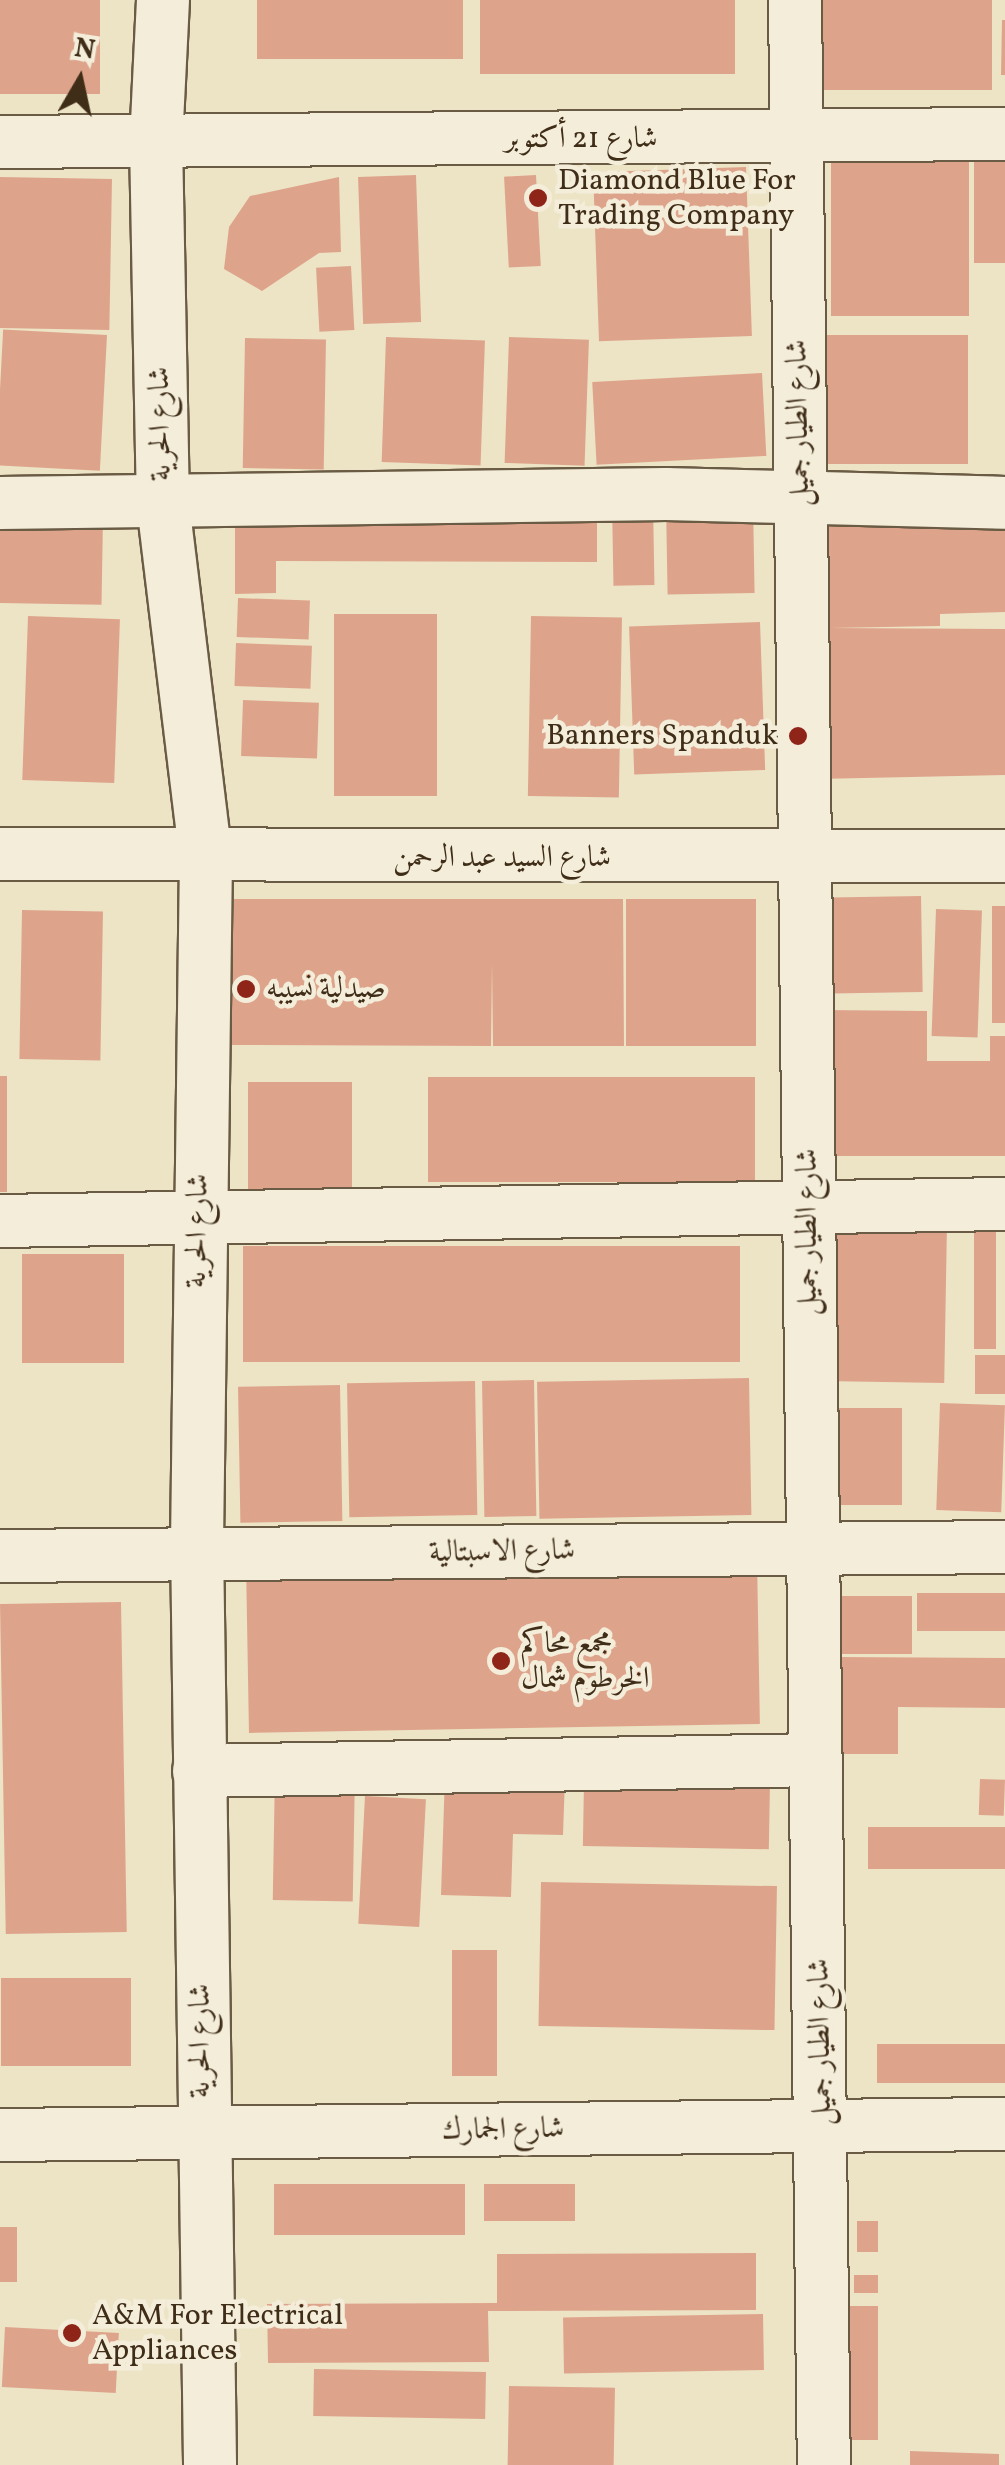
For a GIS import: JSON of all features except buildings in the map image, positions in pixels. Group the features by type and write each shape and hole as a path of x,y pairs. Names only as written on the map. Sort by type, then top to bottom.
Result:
{"street":[{"name":"شارع الحرية","path":"164,0 156,141 163,504 206,857 197,1223 197,1554 202,2133 210,2465"},
{"name":"شارع الطيار جميل","path":"795,0 824,2465"},
{"name":"شارع 21 أكتوبر","path":"0,142 1005,134"},
{"path":"0,503 163,504 666,494 800,503 1005,502"},
{"name":"شارع السيد عبد الرحمن","path":"0,854 1005,856"},
{"path":"0,1221 197,1223 1005,1204"},
{"name":"شارع الاسبتالية","path":"0,1556 1005,1548"},
{"path":"199,1771 816,1760"},
{"name":"شارع الجمارك","path":"0,2135 1005,2124"}],"place":[{"name":"Diamond Blue For Trading Company","path":"538,198"},
{"name":"Banners Spanduk","path":"798,736"},
{"name":"صيدلية نسيبه","path":"246,989"},
{"name":"مجمع محاكم الخرطوم شمال","path":"501,1661"},
{"name":"A&M For Electrical Appliances","path":"72,2333"}]}
